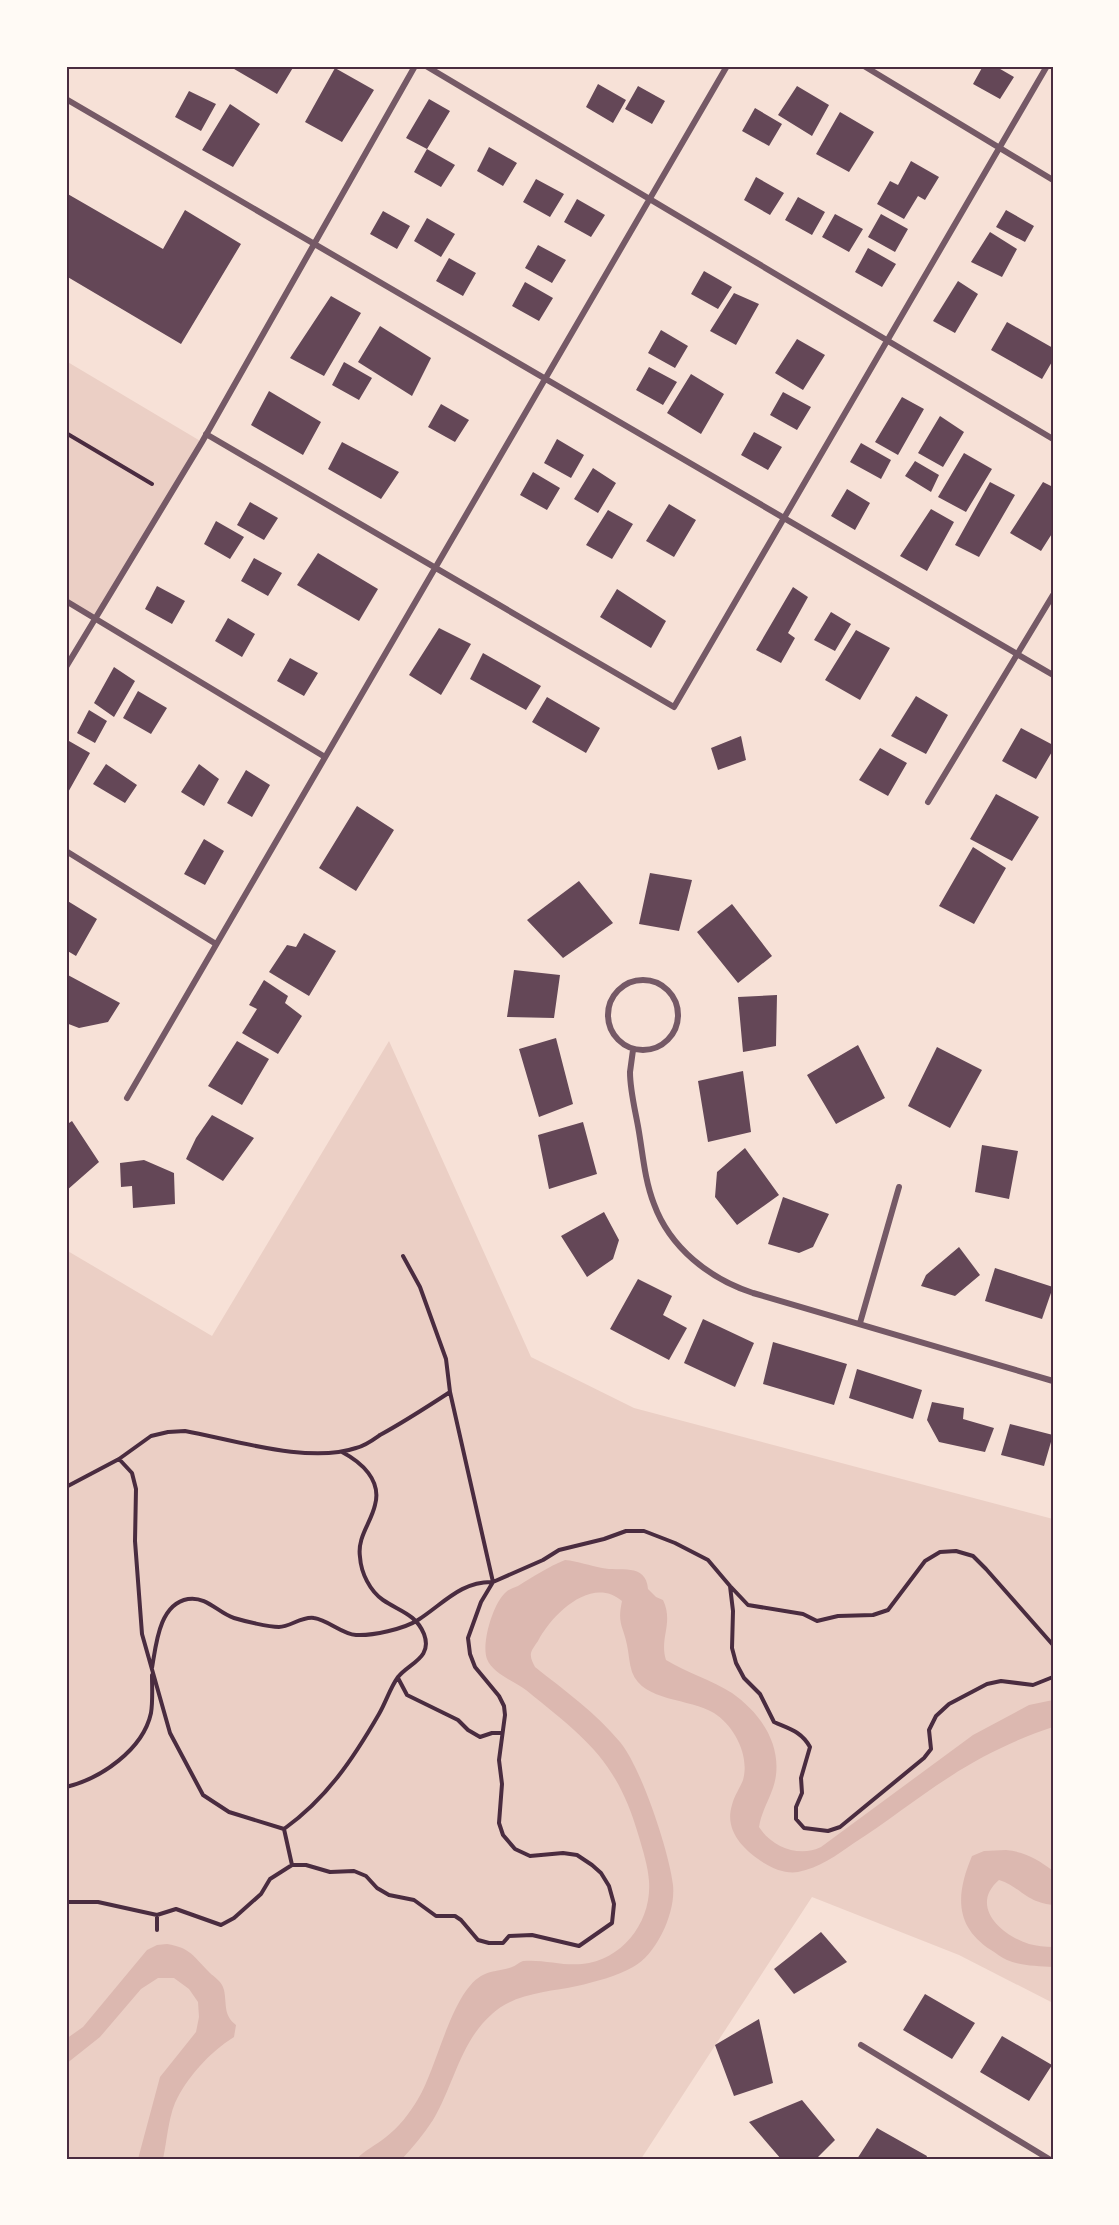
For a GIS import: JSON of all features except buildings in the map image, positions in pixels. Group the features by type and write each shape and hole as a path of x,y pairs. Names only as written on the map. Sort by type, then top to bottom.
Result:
{"street":[{"path":"66,667 206,434 415,66"},
{"path":"426,66 1053,439"},
{"path":"127,1098 727,66"},
{"path":"864,66 1053,180"},
{"path":"206,434 674,707 1047,66"},
{"path":"66,99 1053,675"},
{"path":"928,802 1053,595"},
{"path":"66,601 325,757"},
{"path":"66,850 216,944"},
{"path":"646,979 658,982 669,990 675,1000 679,1015 677,1027 670,1039 661,1046 646,1051 633,1050 621,1043 612,1032 608,1019 609,1006 620,988 631,981 646,979"},
{"path":"633,1050 630,1073 649,1189 654,1205 680,1246 701,1267 736,1288 1053,1381"},
{"path":"860,1323 899,1187"},
{"path":"861,2045 1049,2159"}],"path":[{"path":"66,433 152,484"},
{"path":"66,1902 98,1902 157,1915 176,1909 222,1925 234,1918 261,1894 270,1879 292,1865 306,1865 330,1872 354,1871 366,1876 376,1888 389,1895 414,1900 436,1916 455,1916 478,1940 489,1943 503,1942 509,1936 531,1935 579,1946 612,1923 614,1904 609,1886 602,1873 578,1855 563,1853 530,1856 515,1849 503,1835 499,1823 502,1784 499,1760 506,1715 499,1696 475,1667 470,1654 468,1638 481,1602 493,1582 450,1392 446,1359 433,1318 420,1287 403,1256"},
{"path":"66,1487 119,1459 151,1436 168,1432 185,1431 297,1453 321,1455 342,1452 358,1448 450,1392"},
{"path":"284,1829 305,1814 345,1769 398,1678 416,1663 424,1652 425,1636 416,1621 408,1612 383,1600 370,1587 360,1557 360,1539 376,1504 376,1488 370,1474 359,1461 342,1452"},
{"path":"119,1459 132,1473 136,1489 135,1541 142,1634 170,1733 203,1795 229,1812 284,1829"},
{"path":"66,1787 89,1780 106,1769 134,1744 147,1724 151,1712 152,1672 159,1632 167,1614 176,1604 188,1599 201,1600 214,1605 232,1618 279,1627 310,1617 324,1620 354,1635 387,1632 416,1621 436,1605 470,1585 478,1582 493,1582 543,1560 559,1550 626,1531 644,1531 675,1543 708,1560 748,1605 803,1614 817,1621 838,1616 873,1615 888,1610 925,1561 940,1552 956,1551 973,1556 1053,1645"},
{"path":"730,1586 733,1611 732,1648 736,1663 744,1678 760,1694 774,1722 795,1730 803,1736 810,1747 801,1778 802,1793 796,1807 796,1819 804,1828 828,1831 840,1827 924,1758 931,1749 930,1730 936,1716 949,1704 987,1684 1001,1681 1033,1685 1053,1677"},
{"path":"398,1678 407,1695 458,1720 480,1737 502,1733"},
{"path":"284,1829 292,1865"},
{"path":"157,1915 157,1930"}],"shaded area":[{"path":"66,361 202,442 95,618 66,601"},
{"path":"389,1041 531,1357 634,1408 1053,1519 1053,2003 959,1955 812,1897 641,2159 66,2159 66,1250 212,1336"},
{"path":"565,1560 602,1568 631,1570 642,1575 648,1589 663,1600 666,1608 664,1652 666,1660 732,1693 759,1718 766,1728 775,1751 776,1775 759,1827 771,1840 787,1849 804,1851 821,1847 973,1735 1029,1705 1053,1700 1053,1727 1000,1748 962,1769 820,1864 798,1872 780,1870 756,1858 743,1846 733,1831 730,1814 745,1770 739,1742 728,1725 704,1708 656,1694 638,1682 631,1669 621,1624 622,1601 610,1594 598,1592 574,1601 544,1630 532,1650 531,1659 535,1667 601,1721 620,1742 637,1770 660,1831 670,1870 673,1896 668,1919 650,1952 633,1967 591,1983 521,1997 501,2007 481,2025 472,2037 433,2120 402,2159 357,2159 399,2125 411,2110 425,2086 461,1998 470,1985 481,1976 523,1961 582,1964 597,1961 622,1947 640,1924 646,1910 649,1896 648,1870 630,1811 609,1769 582,1737 526,1690 494,1669 487,1659 486,1644 489,1624 501,1597 509,1590"},
{"path":"1006,1850 1031,1857 1053,1871 1053,1905 1029,1898 1013,1886 999,1880 987,1900 988,1909 999,1927 1018,1940 1053,1947 1053,1967 1024,1965 1005,1959 979,1941 970,1931 965,1920 961,1896 972,1856 984,1851"},
{"path":"167,1944 191,1954 220,1982 224,1990 227,2013 236,2025 234,2037 200,2066 180,2093 171,2116 163,2159 138,2159 160,2077 196,2032 199,2017 198,2002 189,1989 174,1978 158,1978 141,1989 100,2037 66,2064 66,2039 83,2027 147,1950 157,1945"}]}
